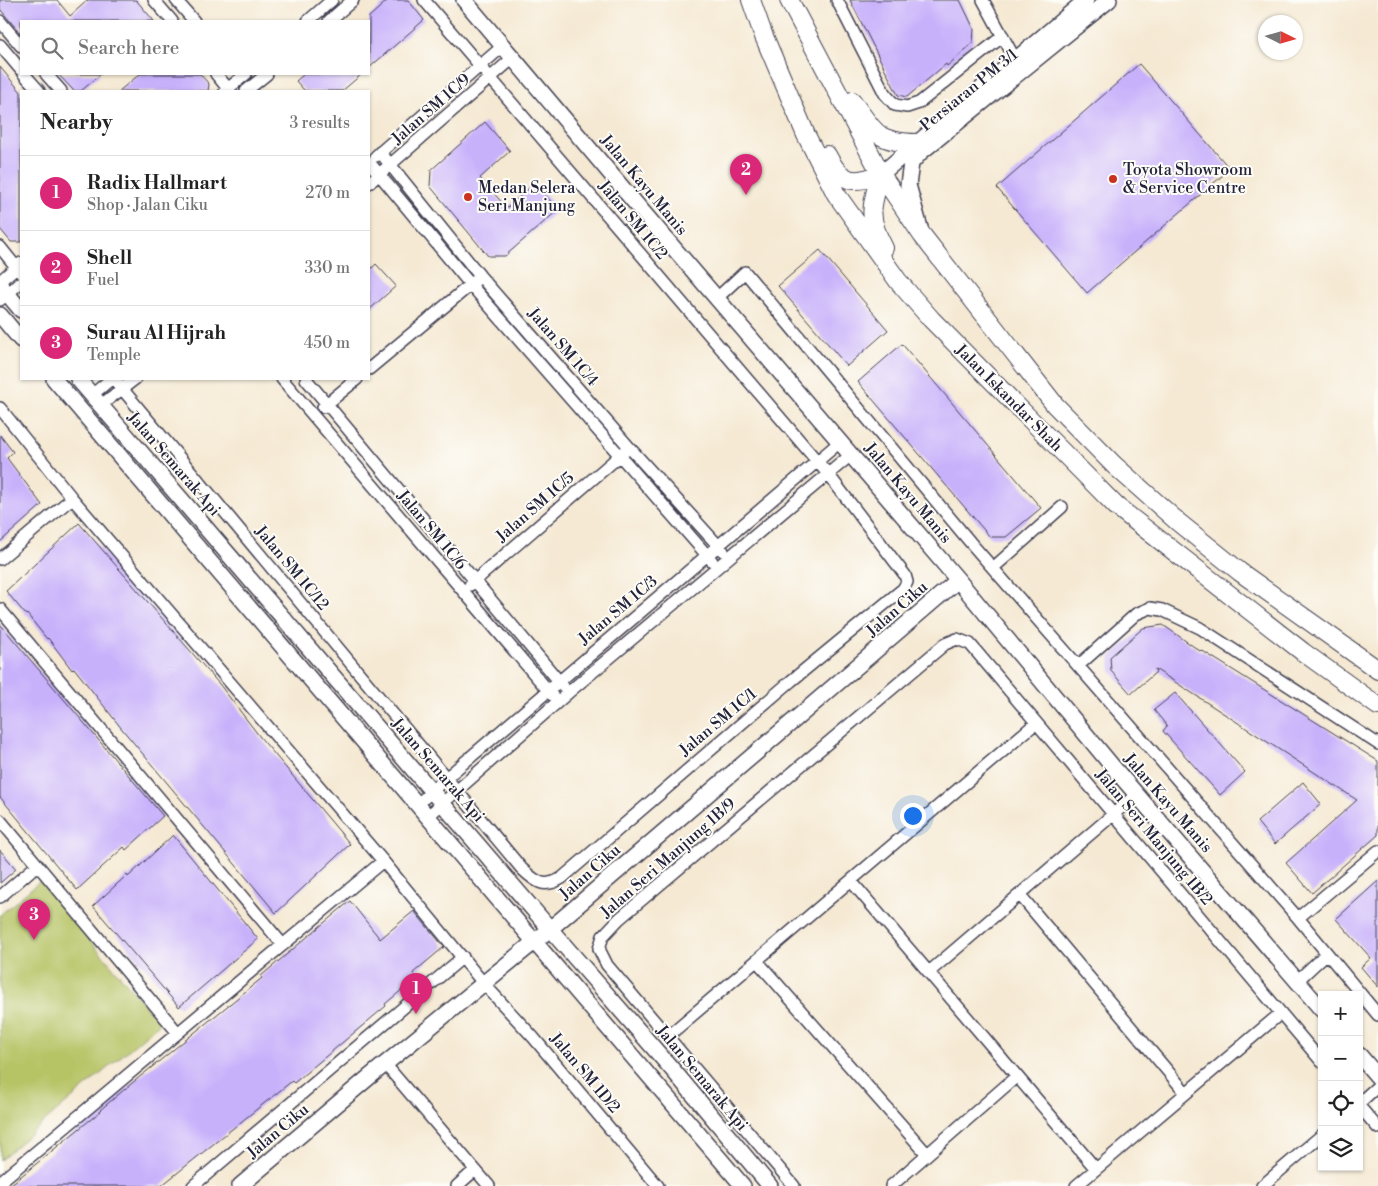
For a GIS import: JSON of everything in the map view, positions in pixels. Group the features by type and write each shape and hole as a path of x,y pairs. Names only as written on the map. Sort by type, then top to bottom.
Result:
{"main road":[{"name":"Jalan Iskandar Shah","path":"751,0 763,34 806,135 836,194 898,282 931,319 1116,506 1303,652 1378,706"},
{"name":"Jalan Iskandar Shah","path":"789,0 881,174 922,235 1055,405 1114,465 1178,522 1240,572 1378,670"},
{"path":"763,34 834,170 845,178 863,181 881,174"},
{"path":"819,56 876,132 884,139 891,141 917,143"},
{"path":"881,174 873,199 873,225 888,255 931,319"}],"street":[{"path":"154,0 171,20"},
{"path":"176,0 193,20"},
{"path":"309,20 332,0"},
{"path":"330,20 353,0"},
{"name":"Jalan SM 1C/2","path":"424,0 828,474"},
{"name":"Jalan Kayu Manis","path":"464,0 841,441 1137,794 1318,1005"},
{"path":"837,0 885,94 895,105 907,107 919,103 1003,36"},
{"path":"984,0 1016,59"},
{"name":"Persiaran PM 3/1","path":"881,174 1086,0"},
{"name":"Persiaran PM 3/1","path":"922,235 908,184 911,163 921,152 1108,0"},
{"path":"0,21 20,45"},
{"path":"0,45 20,69"},
{"name":"Jalan SM 1C/9","path":"370,161 503,46"},
{"name":"Jalan SM 1C/9","path":"370,182 513,58"},
{"path":"25,75 38,90"},
{"path":"47,75 60,90"},
{"path":"217,75 228,90 242,75 248,89 266,75"},
{"name":"Jalan SM 1C/4","path":"380,152 480,276 729,557"},
{"name":"Jalan SM 1C/4","path":"370,163 470,284 717,567"},
{"path":"0,247 20,268 2,290"},
{"path":"717,298 745,272 993,568 1298,918 1378,1015"},
{"path":"370,368 480,276"},
{"path":"2,290 20,282"},
{"path":"2,290 20,309"},
{"path":"0,315 20,339"},
{"path":"55,380 743,1186"},
{"name":"Jalan Semarak Api","path":"79,380 672,1069 770,1186"},
{"path":"96,400 112,380"},
{"name":"Jalan SM 1C/12","path":"114,380 457,791"},
{"path":"96,400 122,389 133,380"},
{"name":"Jalan SM 1C/6","path":"283,380 462,592 558,702"},
{"name":"Jalan SM 1C/6","path":"307,380 569,692"},
{"path":"314,415 356,380"},
{"name":"Jalan SM 1D/2","path":"0,408 72,498 658,1186"},
{"name":"Jalan SM 1C/3","path":"417,805 548,690 708,556 841,441"},
{"name":"Jalan SM 1C/5","path":"462,592 630,447"},
{"name":"Jalan SM 1C/3","path":"427,817 569,692 852,454"},
{"name":"Jalan SM 1C/1","path":"457,791 522,870 534,880 543,883 554,883 791,681 903,589 907,582 905,575 828,474"},
{"path":"0,559 72,498"},
{"path":"993,568 1062,507"},
{"name":"Jalan Ciku","path":"240,1186 550,929 958,580"},
{"path":"1078,666 1136,614 1150,608 1162,610 1200,628 1378,744"},
{"path":"0,609 283,945"},
{"name":"Jalan Seri Manjung 1B/2","path":"957,639 970,644 1318,1057"},
{"name":"Jalan Seri Manjung 1B/9","path":"794,1186 608,966 599,949 603,936 620,919 946,644 957,639"},
{"path":"668,1036 1036,723"},
{"path":"929,972 1137,794"},
{"path":"0,820 178,1033"},
{"path":"1298,918 1378,851"},
{"path":"0,1182 383,861"},
{"path":"0,897 37,865"},
{"path":"851,880 1096,1169"},
{"path":"1020,895 1186,1093"},
{"path":"1297,981 1327,953"},
{"path":"193,1186 463,957"},
{"path":"757,961 927,1154"},
{"path":"1076,1186 1281,1013"},
{"path":"1363,1060 1378,1077"},
{"path":"385,1064 489,1186"},
{"path":"891,1186 1017,1076"},
{"path":"1363,1100 1378,1086"},
{"path":"1363,1109 1378,1128"},
{"path":"1268,1184 1318,1139"},
{"path":"457,1186 476,1170"}],"green space":[{"path":"40,881 160,1023 0,1160 0,915"}],"building":[{"path":"0,0 57,0 70,16 88,0 136,0 153,20 20,20 20,33 0,9"},
{"path":"388,0 408,0 424,20 370,67 369,17"},
{"path":"850,0 960,0 974,29 973,43 907,97 898,95"},
{"name":"Toyota Showroom & Service Centre","path":"1139,64 1230,169 1087,293 997,188"},
{"path":"0,67 20,91 20,242 11,242 0,229"},
{"path":"59,75 100,75 82,90 73,90"},
{"path":"139,75 201,75 209,84 208,90 120,90"},
{"path":"303,75 361,75 343,90 304,90 296,81"},
{"name":"Medan Selera Seri Manjung","path":"485,122 510,151 480,178 507,208 535,183 558,210 505,256 488,256 430,186 431,170"},
{"path":"820,250 888,330 847,366 778,286"},
{"path":"376,264 396,286 370,309 370,270"},
{"path":"902,344 1041,508 1006,537 990,537 858,382"},
{"path":"0,435 13,452 7,458 42,505 0,542"},
{"path":"79,523 220,685 260,737 350,844 276,913 122,729 74,668 72,670 48,638 6,591"},
{"path":"0,624 163,816 126,850 124,847 77,890 0,797"},
{"path":"1163,625 1200,651 1378,761 1378,835 1312,893 1286,863 1357,800 1155,669 1156,672 1131,694 1111,671 1110,657 1143,628"},
{"path":"1175,693 1245,772 1220,795 1163,731 1167,726 1154,710"},
{"path":"1303,782 1321,804 1275,844 1257,822"},
{"path":"173,835 258,939 179,1007 93,906 127,875 128,877"},
{"path":"0,850 16,869 0,883"},
{"path":"1378,881 1378,987 1361,967 1371,958 1336,919"},
{"path":"350,901 380,939 414,911 444,947 413,973 416,978 385,1004 386,1006 294,1083 292,1081 161,1186 9,1186 262,978 261,976"}],"place":[{"name":"Toyota Showroom & Service Centre","path":"1113,179"},
{"name":"Shell","path":"746,195"},
{"name":"Medan Selera Seri Manjung","path":"468,197"},
{"name":"Surau Al Hijrah","path":"34,940"},
{"name":"Radix Hallmart","path":"416,1014"}]}
